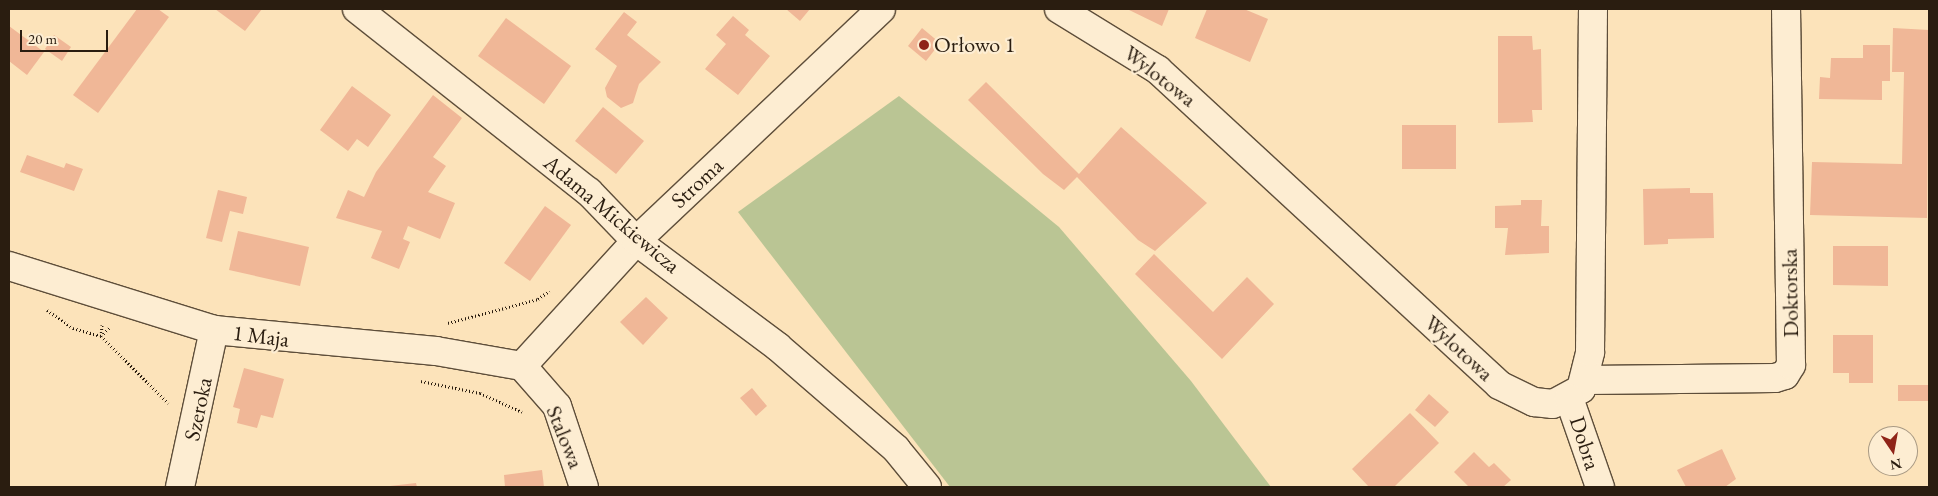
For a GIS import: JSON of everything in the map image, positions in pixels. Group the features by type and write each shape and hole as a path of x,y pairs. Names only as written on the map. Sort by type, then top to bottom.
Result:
{"street":[{"name":"Adama Mickiewicza","path":"357,9 589,192 636,241 785,354 896,449 927,487"},
{"name":"Stroma","path":"522,366 636,241 881,9"},
{"name":"Wylotowa","path":"1059,9 1158,70 1499,385 1534,402 1553,404 1577,389"},
{"path":"1577,389 1590,352 1593,9"},
{"name":"Doktorska","path":"1577,389 1775,378 1785,375 1791,365 1786,9"},
{"name":"1 Maja","path":"9,266 214,330 436,351 522,366"},
{"name":"Szeroka","path":"180,487 214,330"},
{"name":"Stalowa","path":"522,366 557,406 584,487"},
{"name":"Dobra","path":"1577,389 1600,487"}],"path":[{"path":"43,307 73,328 101,336 113,324"},
{"path":"410,378 480,393 530,417"}],"green space":[{"path":"899,96 1059,227 1191,381 1271,487 950,487 738,212"}],"building":[{"path":"137,9 158,9 169,17 98,113 73,95"},
{"path":"215,9 262,9 245,31"},
{"path":"786,9 810,9 800,21"},
{"path":"1127,9 1169,9 1162,26"},
{"path":"1207,9 1244,9 1268,19 1250,62 1195,38"},
{"path":"624,12 637,22 627,35 661,62 639,84 633,103 621,108 607,97 605,88 617,66 595,49"},
{"path":"733,16 749,30 745,35 770,56 738,95 705,69 726,44 716,35"},
{"path":"506,18 571,66 544,104 478,56"},
{"path":"9,26 44,52 27,75 9,61"},
{"name":"Orłowo 1","path":"922,28 940,43 926,61 908,46"},
{"path":"1893,28 1929,30 1927,218 1810,215 1812,162 1902,164 1904,72 1892,72"},
{"path":"54,35 71,47 62,61 45,49"},
{"path":"1498,36 1532,36 1533,50 1541,49 1542,110 1532,110 1533,122 1498,123"},
{"path":"1863,45 1890,45 1890,81 1882,81 1882,100 1819,99 1820,77 1830,78 1831,58 1863,58"},
{"path":"986,82 1079,174 1121,127 1207,203 1155,251 1138,240 1077,177 1064,190 1043,174 968,100"},
{"path":"352,86 391,115 368,147 357,139 348,151 320,130"},
{"path":"433,95 462,118 433,157 446,166 428,192 455,203 440,239 408,226 403,239 410,242 399,269 371,258 382,231 336,218 348,190 364,197 376,172"},
{"path":"603,107 644,141 616,174 575,141"},
{"path":"1402,125 1456,125 1456,169 1402,169"},
{"path":"27,155 64,168 66,163 83,169 74,191 20,172"},
{"path":"1690,188 1690,193 1713,193 1714,238 1668,239 1668,244 1644,245 1643,189"},
{"path":"218,190 247,197 243,214 230,211 222,242 206,238"},
{"path":"1521,200 1542,200 1541,226 1549,226 1549,253 1505,255 1508,228 1495,228 1495,206 1521,205"},
{"path":"545,206 571,225 530,281 504,263"},
{"path":"238,231 309,247 300,286 229,270"},
{"path":"1833,246 1888,246 1888,286 1833,285"},
{"path":"1154,254 1213,312 1247,277 1274,304 1222,359 1135,274"},
{"path":"646,297 668,318 643,345 620,322"},
{"path":"1833,335 1873,335 1873,383 1849,383 1849,373 1833,373"},
{"path":"244,368 284,379 273,418 261,415 257,428 237,423 240,409 233,407"},
{"path":"1898,385 1929,385 1929,401 1898,401"},
{"path":"752,388 767,406 756,416 740,398"},
{"path":"1429,394 1449,412 1435,427 1415,410"},
{"path":"1410,413 1439,443 1394,487 1369,487 1352,469"},
{"path":"1722,449 1736,479 1725,487 1686,487 1677,470"},
{"path":"1474,452 1489,467 1494,463 1511,480 1503,487 1469,487 1454,472"},
{"path":"542,470 544,487 505,487 504,475"},
{"path":"416,483 417,487 390,487 390,486"}],"place":[{"name":"Orłowo 1","path":"924,45"}]}
